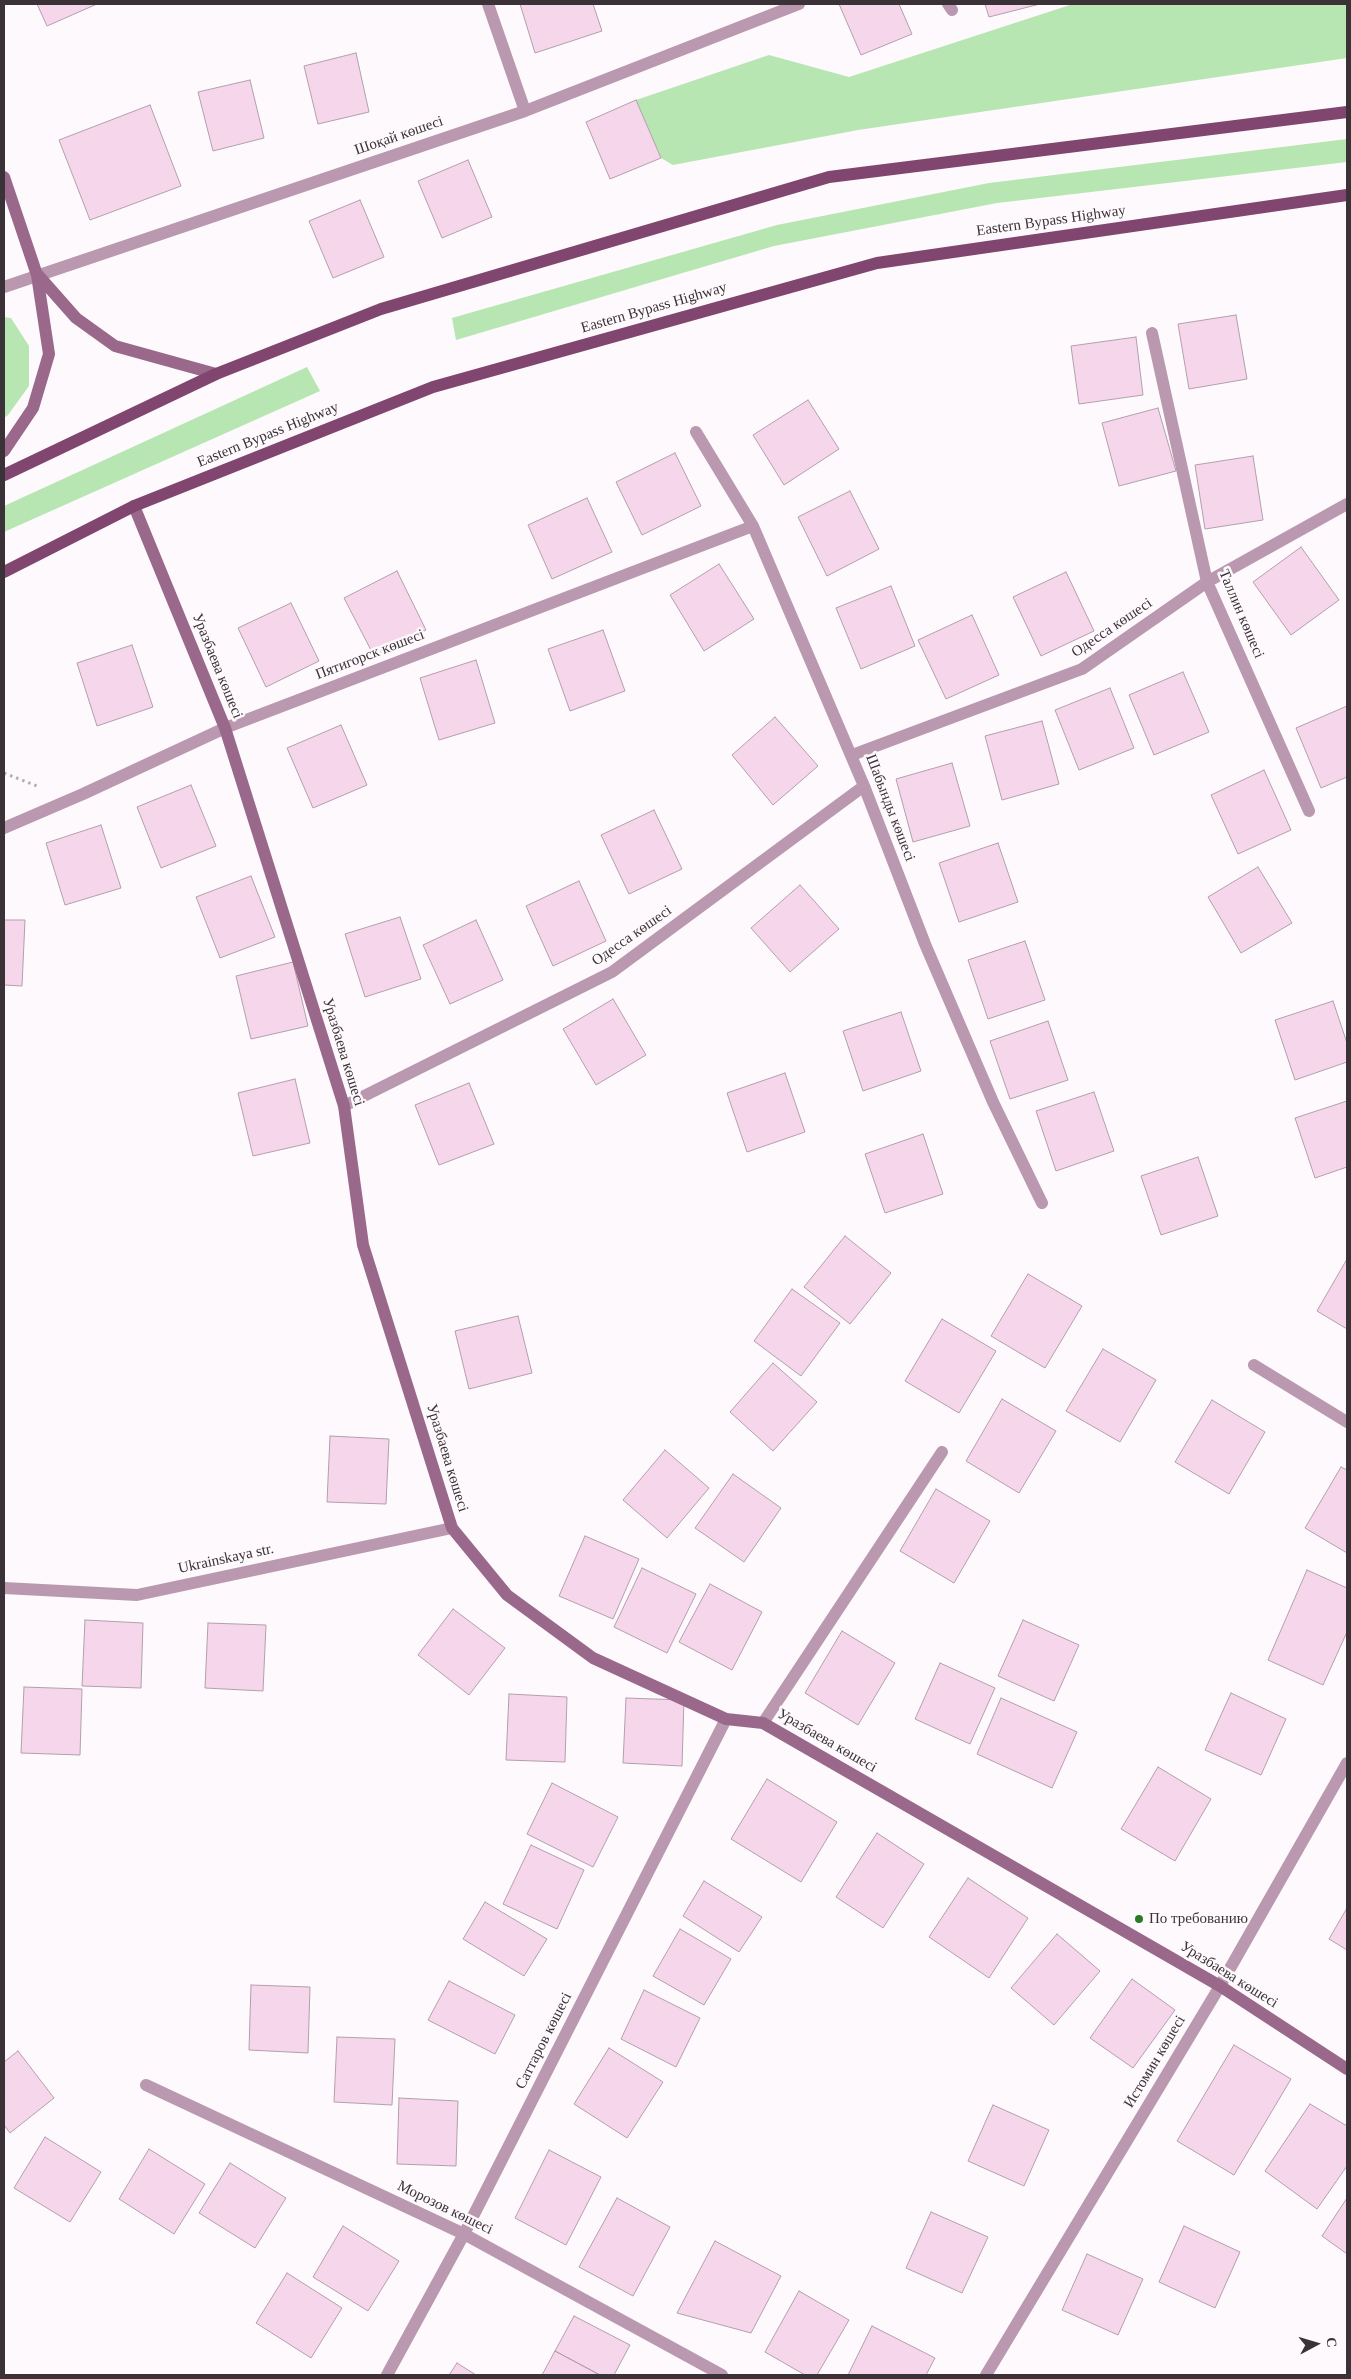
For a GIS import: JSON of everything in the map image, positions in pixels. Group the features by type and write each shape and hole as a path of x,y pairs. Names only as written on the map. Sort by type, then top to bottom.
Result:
{"main road":[{"path":"4,476 216,374 381,309 829,177 1347,112"},
{"name":"Eastern Bypass Highway","path":"4,572 134,506 433,387 877,263 1347,195"}],"street":[{"path":"488,4 525,111"},
{"name":"Шоқай көшесі","path":"4,287 525,111 799,4"},
{"path":"4,177 37,275 49,354 33,408 4,451"},
{"path":"37,275 76,318 115,346 216,374"},
{"name":"Таллин көшесі","path":"1152,333 1207,582 1309,811"},
{"name":"Шабынды көшесі","path":"696,432 753,526 852,755 925,944 993,1102 1042,1203"},
{"name":"Одесса көшесі","path":"852,755 1082,669 1207,582 1347,504"},
{"name":"Уразбаева көшесі","path":"134,506 225,728 344,1106 363,1245 452,1528 507,1595 593,1658 726,1719 763,1723 1220,1986 1347,2069"},
{"name":"Пятигорск көшесі","path":"4,828 83,794 225,728 753,526"},
{"name":"Одесса көшесі","path":"344,1106 612,972 864,786"},
{"path":"1254,1366 1347,1422"},
{"path":"763,1723 942,1452"},
{"name":"Ukrainskaya str.","path":"4,1588 137,1595 452,1528"},
{"name":"Саттаров көшесі","path":"387,2375 464,2234 726,1719"},
{"name":"Истомин көшесі","path":"986,2375 1220,1986 1347,1763"},
{"name":"Морозов көшесі","path":"146,2085 464,2234 722,2375"}],"green space":[{"path":"1073,4 1347,4 1347,58 858,130 673,165 661,158 636,100 769,55 849,77"},
{"path":"1347,139 1347,162 997,203 774,246 456,340 452,318 777,225 989,183"},
{"path":"4,317 11,318 29,346 29,386 4,418"},
{"path":"307,367 320,391 4,532 4,506"}],"building":[{"path":"37,4 97,4 47,26"},
{"path":"520,4 593,4 602,31 535,53"},
{"path":"839,4 899,4 912,34 861,55"},
{"path":"985,4 1040,4 989,17"},
{"path":"356,53 369,112 318,124 304,66"},
{"path":"250,80 264,138 213,151 198,92"},
{"path":"636,100 661,158 610,179 586,122"},
{"path":"150,105 181,186 90,220 59,140"},
{"path":"468,160 492,217 442,238 418,181"},
{"path":"360,200 384,257 333,278 309,221"},
{"path":"1236,315 1247,379 1189,389 1178,324"},
{"path":"1136,337 1143,395 1079,404 1071,346"},
{"path":"808,400 839,449 784,485 753,435"},
{"path":"1158,408 1176,471 1119,486 1102,423"},
{"path":"675,453 701,506 642,535 616,482"},
{"path":"1253,456 1263,520 1205,529 1195,465"},
{"path":"850,491 879,549 827,576 798,517"},
{"path":"587,498 612,552 552,579 528,525"},
{"path":"1301,547 1339,600 1291,635 1253,582"},
{"path":"719,564 754,619 704,651 670,595"},
{"path":"397,571 426,630 374,656 344,598"},
{"path":"1066,572 1094,631 1041,656 1013,597"},
{"path":"891,586 915,646 861,669 836,608"},
{"path":"291,603 319,661 266,687 238,628"},
{"path":"972,615 999,675 946,699 918,640"},
{"path":"603,630 625,691 570,711 548,649"},
{"path":"132,645 153,707 97,726 77,663"},
{"path":"476,660 495,723 439,740 420,678"},
{"path":"1183,672 1209,732 1154,755 1129,695"},
{"path":"1110,688 1134,748 1079,770 1055,710"},
{"path":"1347,706 1347,777 1321,788 1296,728"},
{"path":"775,717 818,766 773,805 732,755"},
{"path":"1042,721 1059,784 1002,800 985,736"},
{"path":"341,725 367,785 313,808 287,748"},
{"path":"952,763 970,826 913,842 896,779"},
{"path":"1264,770 1291,830 1238,854 1211,795"},
{"path":"191,785 216,846 161,868 137,807"},
{"path":"654,810 682,869 629,894 601,835"},
{"path":"101,825 121,888 65,905 46,843"},
{"path":"998,843 1018,902 959,922 939,863"},
{"path":"1258,867 1292,923 1241,953 1208,897"},
{"path":"251,876 275,937 220,958 196,897"},
{"path":"579,881 606,941 553,966 526,906"},
{"path":"800,885 839,929 790,972 751,928"},
{"path":"400,917 421,979 365,997 345,934"},
{"path":"4,920 25,920 22,986 4,985"},
{"path":"476,920 503,980 450,1004 423,945"},
{"path":"1025,941 1045,1000 988,1019 968,960"},
{"path":"293,962 308,1026 251,1039 236,976"},
{"path":"613,999 646,1055 596,1085 563,1029"},
{"path":"1333,1001 1347,1043 1347,1062 1295,1080 1275,1020"},
{"path":"901,1012 921,1071 863,1091 843,1031"},
{"path":"1048,1021 1068,1080 1010,1099 990,1041"},
{"path":"785,1073 805,1132 747,1152 727,1093"},
{"path":"295,1079 310,1143 253,1156 238,1093"},
{"path":"469,1083 494,1144 439,1165 415,1105"},
{"path":"1094,1092 1114,1151 1056,1171 1036,1111"},
{"path":"1347,1101 1347,1167 1315,1178 1295,1118"},
{"path":"923,1134 943,1194 885,1213 865,1154"},
{"path":"1198,1157 1218,1216 1161,1235 1141,1176"},
{"path":"845,1236 891,1273 850,1324 804,1287"},
{"path":"1347,1259 1347,1329 1317,1311"},
{"path":"1028,1274 1082,1306 1045,1368 991,1336"},
{"path":"792,1289 840,1323 801,1376 754,1341"},
{"path":"518,1316 532,1373 469,1389 455,1331"},
{"path":"942,1319 996,1351 959,1413 905,1381"},
{"path":"1103,1349 1156,1380 1120,1442 1066,1411"},
{"path":"773,1363 817,1402 773,1451 730,1412"},
{"path":"1002,1399 1056,1431 1019,1493 966,1461"},
{"path":"1212,1400 1265,1432 1229,1494 1175,1462"},
{"path":"330,1436 389,1439 386,1504 327,1502"},
{"path":"665,1450 709,1488 667,1538 623,1500"},
{"path":"1341,1467 1347,1470 1347,1553 1305,1528"},
{"path":"733,1474 781,1508 744,1562 695,1528"},
{"path":"936,1489 990,1521 954,1583 900,1551"},
{"path":"585,1536 639,1559 613,1619 559,1596"},
{"path":"642,1568 696,1594 667,1653 614,1627"},
{"path":"1307,1570 1347,1588 1347,1632 1323,1685 1268,1660"},
{"path":"710,1584 762,1612 732,1670 679,1642"},
{"path":"453,1609 505,1648 469,1695 418,1655"},
{"path":"85,1620 143,1623 141,1688 82,1686"},
{"path":"1023,1620 1079,1645 1054,1701 998,1676"},
{"path":"208,1623 266,1625 263,1691 205,1688"},
{"path":"842,1631 895,1663 858,1725 805,1693"},
{"path":"940,1663 995,1688 970,1744 915,1719"},
{"path":"24,1687 82,1689 80,1755 21,1753"},
{"path":"1231,1693 1286,1719 1261,1775 1205,1750"},
{"path":"509,1694 567,1697 565,1762 506,1760"},
{"path":"626,1698 684,1700 682,1766 623,1763"},
{"path":"1001,1698 1077,1732 1052,1788 977,1754"},
{"path":"1158,1767 1211,1799 1175,1861 1121,1829"},
{"path":"767,1779 837,1822 801,1882 731,1839"},
{"path":"552,1783 618,1817 593,1867 527,1834"},
{"path":"877,1833 924,1864 883,1928 836,1897"},
{"path":"531,1845 584,1870 557,1929 503,1904"},
{"path":"968,1878 1028,1918 989,1978 929,1937"},
{"path":"704,1881 762,1917 739,1952 683,1916"},
{"path":"485,1902 547,1939 524,1976 463,1939"},
{"path":"1347,1908 1347,1950 1329,1939"},
{"path":"680,1929 731,1959 704,2005 653,1976"},
{"path":"1057,1934 1100,1971 1054,2025 1011,1988"},
{"path":"1132,1979 1175,2010 1133,2068 1090,2038"},
{"path":"449,1981 515,2015 495,2054 428,2020"},
{"path":"251,1985 310,1987 308,2053 249,2050"},
{"path":"644,1990 700,2018 676,2067 621,2039"},
{"path":"337,2037 395,2039 392,2105 334,2102"},
{"path":"1234,2045 1291,2079 1234,2175 1177,2141"},
{"path":"609,2048 663,2082 627,2138 574,2104"},
{"path":"18,2051 54,2098 10,2133 4,2125 4,2062"},
{"path":"399,2098 458,2101 456,2166 397,2164"},
{"path":"1310,2104 1347,2126 1347,2166 1317,2209 1265,2171"},
{"path":"993,2105 1049,2130 1024,2186 968,2161"},
{"path":"45,2137 101,2172 70,2222 14,2188"},
{"path":"149,2149 205,2184 174,2234 119,2199"},
{"path":"549,2150 601,2177 566,2245 515,2218"},
{"path":"230,2163 286,2198 255,2248 199,2213"},
{"path":"617,2198 670,2227 633,2296 579,2267"},
{"path":"1347,2198 1347,2254 1322,2236"},
{"path":"931,2212 988,2237 962,2293 906,2268"},
{"path":"343,2226 399,2261 368,2311 313,2277"},
{"path":"1184,2226 1240,2252 1215,2308 1159,2282"},
{"path":"715,2241 781,2276 751,2333 677,2313"},
{"path":"1087,2254 1143,2279 1118,2335 1062,2310"},
{"path":"287,2273 342,2308 311,2358 256,2323"},
{"path":"799,2291 849,2320 817,2375 805,2375 765,2352"},
{"path":"574,2316 630,2345 614,2375 600,2375 555,2351"},
{"path":"872,2326 935,2358 926,2375 848,2375"},
{"path":"555,2351 600,2375 542,2375"},
{"path":"457,2363 476,2375 449,2375"}],"place":[{"name":"По требованию","path":"1139,1919"}]}
